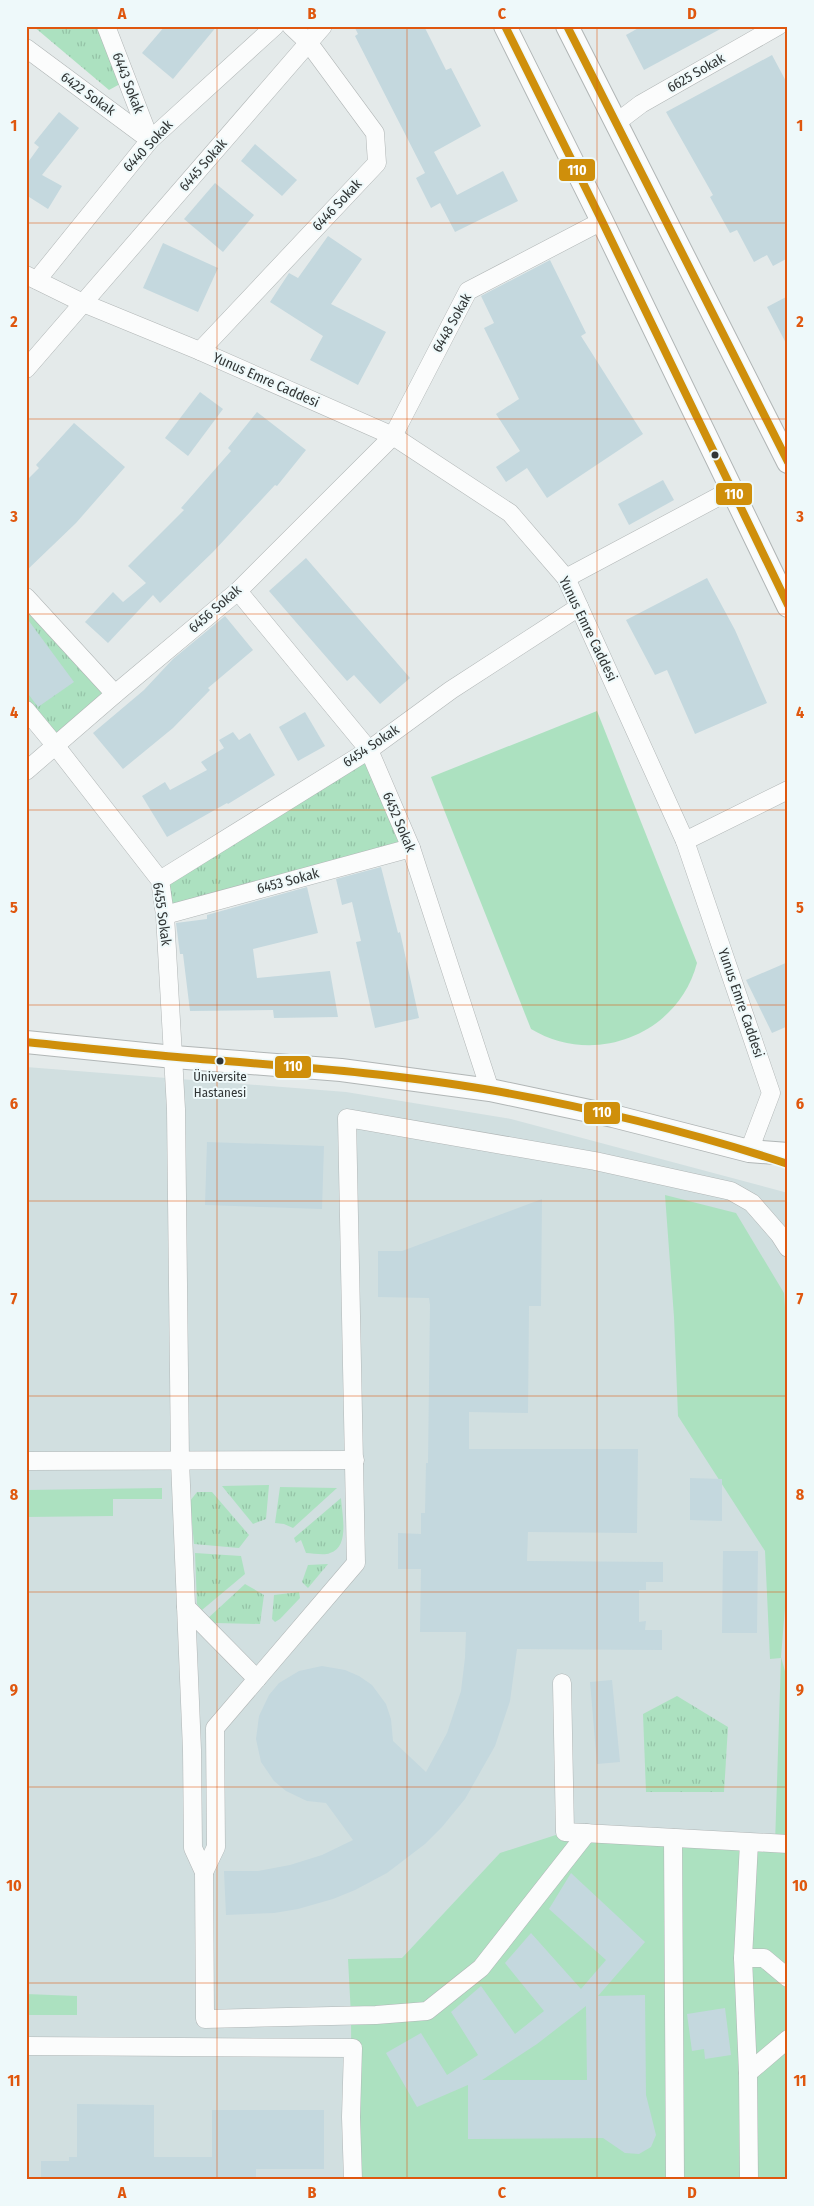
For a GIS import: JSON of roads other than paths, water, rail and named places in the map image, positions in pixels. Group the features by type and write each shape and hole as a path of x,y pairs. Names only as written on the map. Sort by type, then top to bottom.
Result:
{"main road":[{"path":"505,26 602,221 788,606"},
{"path":"567,26 788,462"},
{"path":"26,1042 174,1057 341,1070 490,1090 613,1116 749,1151 788,1164"},
{"path":"749,1151 788,1154"}],"street":[{"name":"6443 Sokak","path":"106,26 150,140"},
{"name":"6440 Sokak","path":"32,277 150,140 275,26"},
{"name":"6446 Sokak","path":"200,351 377,163 375,133 308,42 291,26"},
{"name":"6445 Sokak","path":"26,369 323,26"},
{"name":"6625 Sokak","path":"616,123 641,104 778,26"},
{"name":"6422 Sokak","path":"26,48 150,140"},
{"name":"6448 Sokak","path":"393,436 468,291 602,221"},
{"name":"Yunus Emre Caddesi","path":"32,277 83,303 200,351 393,436 510,513 566,578 685,841 771,1093 749,1151"},
{"name":"6456 Sokak","path":"26,771 238,591 393,436"},
{"path":"566,578 731,490"},
{"name":"6452 Sokak","path":"238,591 368,750 411,848 490,1090"},
{"path":"26,597 115,694"},
{"name":"6454 Sokak","path":"160,880 368,750 451,690 579,607"},
{"name":"6455 Sokak","path":"26,710 56,745 160,880 165,915 176,1110 180,1461 192,1750 194,1848 204,1872"},
{"path":"685,841 788,790"},
{"name":"6453 Sokak","path":"165,915 411,848"},
{"path":"587,1833 481,1968 427,2011 376,2015 205,2019 204,1872 216,1847 215,1728 356,1563 347,1118 595,1161 731,1191 752,1203 779,1234 788,1248"},
{"path":"26,1461 355,1460"},
{"path":"186,1607 257,1679"},
{"path":"562,1683 565,1832 788,1844"},
{"path":"673,1838 675,2180"},
{"path":"749,1843 743,1958 748,2073 749,2180"},
{"path":"743,1958 764,1958 788,1978"},
{"path":"748,2073 788,2039"},
{"path":"26,2046 353,2048 351,2117 353,2180"}],"place":[{"name":"Üniversite Hastanesi","path":"220,1061"}]}
